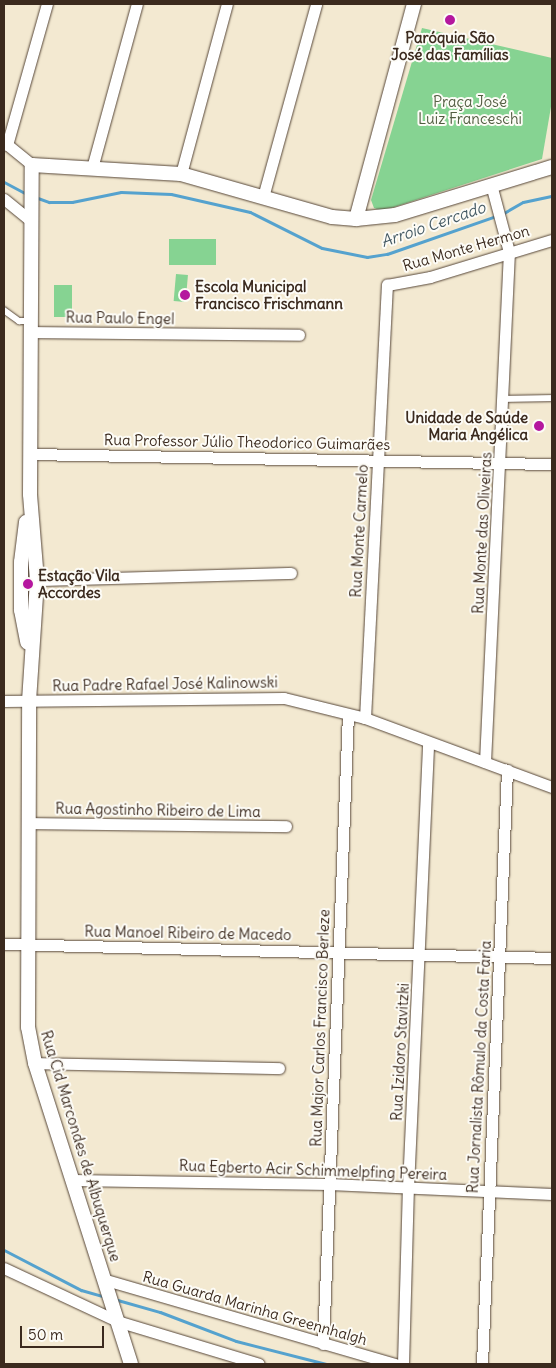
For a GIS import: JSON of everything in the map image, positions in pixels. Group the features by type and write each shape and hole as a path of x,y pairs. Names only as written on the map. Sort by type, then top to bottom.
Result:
{"street":[{"path":"47,4 5,144 32,165 181,174 332,217 356,218 395,215 493,195 552,168"},
{"path":"92,168 137,4"},
{"path":"181,174 227,4"},
{"path":"263,197 316,4"},
{"path":"356,218 414,4"},
{"name":"Rua Cid Marcondes de Albuquerque","path":"32,165 30,494 37,580 30,663 29,701 28,1027 35,1063 107,1283 131,1364"},
{"name":"Rua Monte das Oliveiras","path":"485,762 504,399 509,252 493,195"},
{"path":"4,199 32,216"},
{"name":"Rua Monte Hermon","path":"387,285 430,277 552,240"},
{"name":"Rua Monte Carmelo","path":"365,718 387,285"},
{"name":"Rua Paulo Engel","path":"31,327 299,335"},
{"name":"Rua Professor Júlio Theodorico Guimarães","path":"30,454 377,459 552,464"},
{"name":"Rua Cid Marcondes de Albuquerque","path":"30,494 21,562 21,610 30,663"},
{"path":"37,580 291,573"},
{"name":"Rua Padre Rafael José Kalinowski","path":"4,701 284,698 365,718 552,787"},
{"name":"Rua Major Carlos Francisco Berleze","path":"323,1344 348,714"},
{"name":"Rua Izidoro Stavitzki","path":"403,1364 408,1187 420,954 428,742"},
{"name":"Rua Jornalista Rômulo da Costa Faria","path":"482,1364 488,1191 508,770"},
{"name":"Rua Agostinho Ribeiro de Lima","path":"28,823 286,826"},
{"name":"Rua Manoel Ribeiro de Macedo","path":"4,944 552,958"},
{"path":"35,1063 279,1068"},
{"name":"Rua Egberto Acir Schimmelpfing Pereira","path":"72,1180 330,1184 552,1194"},
{"path":"4,1268 116,1316 259,1364"},
{"name":"Rua Guarda Marinha Greennhalgh","path":"107,1283 396,1364"}],"lane":[{"path":"4,310 31,327"},
{"path":"504,399 552,398"}],"green space":[{"name":"Praça José Luiz Franceschi","path":"422,28 552,58 552,101 542,159 382,211 374,208 371,200"},
{"path":"169,239 216,239 216,265 169,265"},
{"path":"176,274 188,275 186,302 174,301"},
{"path":"54,285 72,285 72,317 54,317"}],"waterway":[{"name":"Arroio Cercado","path":"4,182 27,194"},
{"name":"Arroio Cercado","path":"35,197 49,202 72,202 121,192 171,194 250,212 322,248 367,257 387,254 496,216"},
{"name":"Arroio Cercado","path":"502,214 523,202 552,196"},
{"path":"4,1250 81,1290 106,1297"},
{"path":"114,1299 160,1312 236,1341 326,1364"}],"place":[{"name":"Paróquia São José das Famílias","path":"450,20"},
{"name":"Escola Municipal Francisco Frischmann","path":"185,295"},
{"name":"Unidade de Saúde Maria Angélica","path":"539,426"},
{"name":"Estação Vila Accordes","path":"28,584"}]}
